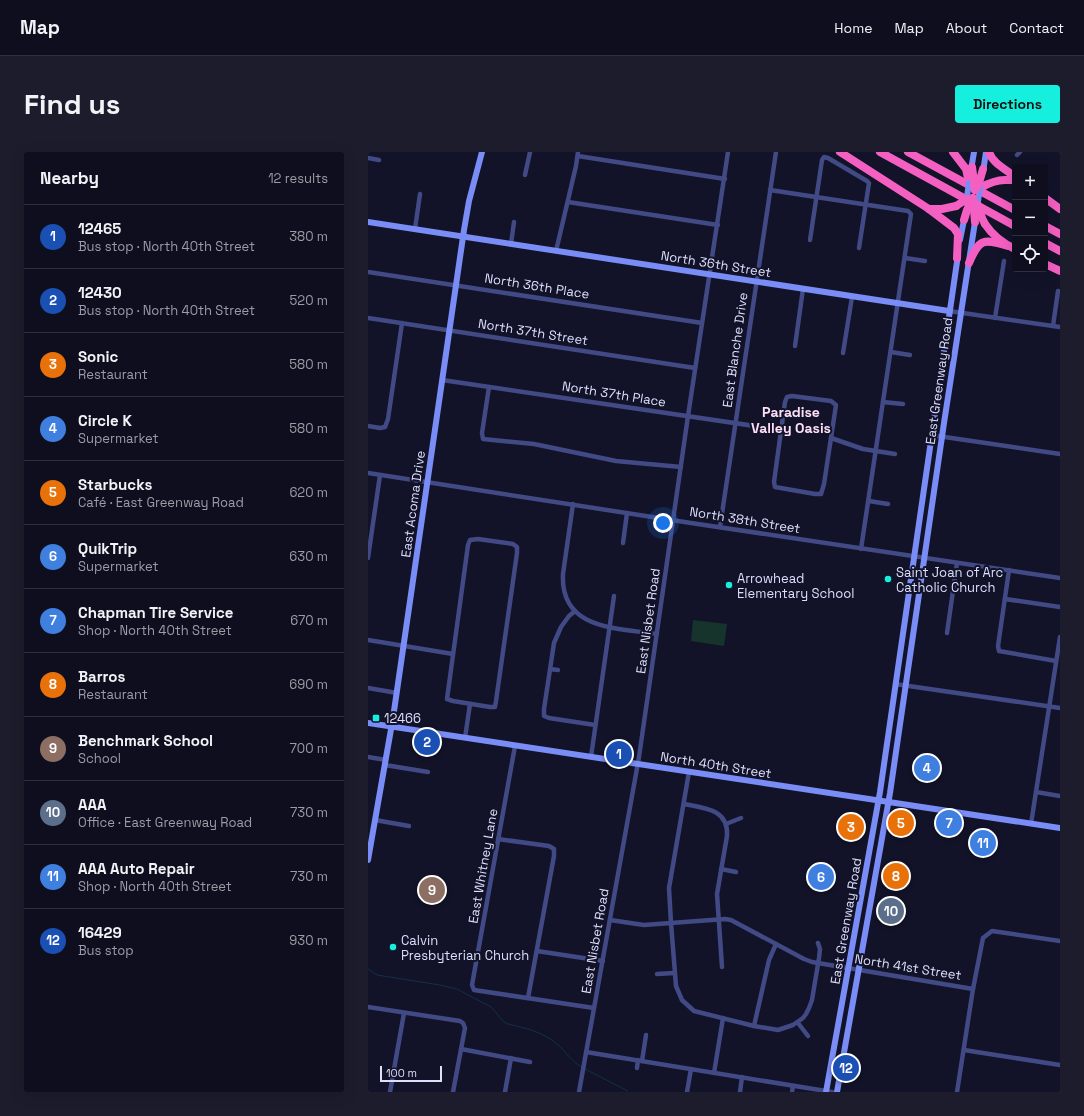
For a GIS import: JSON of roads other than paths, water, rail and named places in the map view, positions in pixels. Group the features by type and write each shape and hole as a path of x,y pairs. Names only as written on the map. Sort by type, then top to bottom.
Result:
{"highway":[{"path":"840,152 929,209 954,228 958,234 957,258"},
{"path":"880,152 1012,224"},
{"path":"908,152 1012,208"},
{"path":"953,152 968,167 974,194 985,224 990,232 1011,247"},
{"path":"989,152 990,156 996,163 1012,175"},
{"path":"964,220 983,169"},
{"path":"929,209 942,209 956,206 989,184 1012,180"},
{"path":"974,194 975,222"},
{"path":"1048,200 1060,209"},
{"path":"1048,228 1060,234"},
{"path":"968,263 974,249 982,243 990,241 1011,247"},
{"path":"1048,245 1060,251"},
{"path":"1048,265 1060,271"}],"main road":[{"name":"East Acoma Drive","path":"368,860 370,842 392,727 462,237 469,202 482,152"},
{"path":"968,167 974,152"},
{"path":"983,169 986,152"},
{"name":"East Greenway Road","path":"828,1092 836,1036 878,800 949,311 964,220"},
{"name":"North 36th Street","path":"368,222 949,311"},
{"name":"East Greenway Road","path":"837,1092 889,802 960,313 975,222"},
{"path":"906,612 917,613"},
{"name":"North 40th Street","path":"368,723 1060,828"},
{"path":"836,1036 847,1038"}],"street":[{"path":"525,175 530,152"},
{"name":"East Nisbet Road","path":"579,1092 638,764 695,368 718,226 728,152"},
{"name":"East Blanche Drive","path":"720,527 776,152"},
{"path":"556,251 578,154 724,179"},
{"path":"810,240 822,160 824,157 868,181 869,183 859,248"},
{"path":"368,158 379,160"},
{"path":"770,190 908,211 911,214 861,549"},
{"path":"415,229 420,194"},
{"path":"568,202 718,226"},
{"path":"511,244 514,222"},
{"path":"905,258 925,261"},
{"path":"995,318 1004,261"},
{"name":"North 36th Place","path":"368,272 702,323"},
{"path":"795,346 803,289"},
{"path":"1053,326 1058,291"},
{"path":"843,353 852,297"},
{"name":"North 36th Street","path":"949,311 1060,327"},
{"name":"North 37th Street","path":"368,318 695,368"},
{"path":"368,426 380,428 385,427 388,419 402,323"},
{"path":"891,352 910,355"},
{"name":"North 37th Place","path":"442,380 782,430"},
{"path":"489,387 482,433 483,438 534,444 622,462 681,467"},
{"path":"792,396 831,401 836,405 824,484 821,494 775,487 774,482 782,430 785,402 787,397 792,396"},
{"path":"883,402 903,404"},
{"path":"931,435 1060,454"},
{"path":"831,438 863,449 895,454"},
{"path":"368,473 428,483"},
{"path":"368,558 380,475"},
{"name":"North 38th Street","path":"428,483 1060,578"},
{"path":"869,501 888,504"},
{"path":"573,504 562,584 570,606 579,616 593,623 609,627 657,634"},
{"path":"623,543 627,513"},
{"path":"478,539 513,544 517,547 517,553 495,707 447,699 453,654 470,540 478,539"},
{"path":"566,553 572,554"},
{"path":"947,633 957,563"},
{"path":"1009,570 998,646 999,651 1056,661"},
{"path":"591,757 614,596"},
{"path":"1005,599 1060,607"},
{"path":"575,611 569,616 561,627 552,649 544,716 595,725"},
{"path":"1031,824 1060,637"},
{"path":"368,640 453,654"},
{"path":"550,669 558,670"},
{"path":"895,684 1060,708"},
{"path":"368,688 397,693"},
{"path":"465,738 470,704"},
{"name":"East Whitney Lane","path":"515,746 472,985 474,990 528,998"},
{"path":"368,757 428,772"},
{"path":"689,772 669,888 674,973 676,986 682,1000 694,1011 754,1026 778,1030 798,1023 810,1008 820,949 818,944"},
{"path":"1036,792 1060,796"},
{"path":"684,804 711,810 720,815 726,824 727,831 717,894 722,967"},
{"path":"726,824 741,818"},
{"path":"375,820 409,826"},
{"path":"498,839 549,846 554,849 554,856 528,998 594,1008"},
{"path":"721,869 736,872"},
{"name":"North 41st Street","path":"610,920 644,924 731,920 804,959 818,964 973,989"},
{"path":"957,1092 973,989 983,938 992,931 1060,941"},
{"path":"754,1026 769,960 776,944"},
{"path":"537,951 603,961"},
{"path":"657,974 674,973"},
{"path":"368,1007 460,1021 463,1023 464,1028 461,1049 453,1092"},
{"path":"390,1092 404,1013"},
{"path":"714,1073 723,1018"},
{"path":"798,1023 808,1036"},
{"path":"637,1068 646,1035"},
{"path":"461,1049 530,1062"},
{"path":"964,1050 1060,1065"},
{"path":"586,1052 828,1092"},
{"path":"505,1092 511,1058"},
{"path":"687,1092 691,1069"},
{"path":"740,1092 742,1077"},
{"path":"792,1092 793,1086"}],"waterway":[{"path":"368,969 377,975 457,989 491,1007 504,1022 546,1036 582,1067"},
{"path":"585,1069 628,1092"}],"place":[{"name":"Saint Joan of Arc Catholic Church","path":"888,579"},
{"name":"Arrowhead Elementary School","path":"729,585"},
{"name":"12466","path":"376,718"},
{"name":"12430","path":"427,742"},
{"name":"12465","path":"619,754"},
{"name":"Circle K","path":"927,768"},
{"name":"Starbucks","path":"901,823"},
{"name":"Chapman Tire Service","path":"949,823"},
{"name":"Sonic","path":"851,827"},
{"name":"AAA Auto Repair","path":"983,843"},
{"name":"Barros","path":"896,876"},
{"name":"QuikTrip","path":"821,877"},
{"name":"Benchmark School","path":"432,890"},
{"name":"AAA","path":"891,911"},
{"name":"Calvin Presbyterian Church","path":"393,947"},
{"name":"16429","path":"846,1068"}],"district":[{"name":"Paradise Valley Oasis","path":"791,420"}]}
